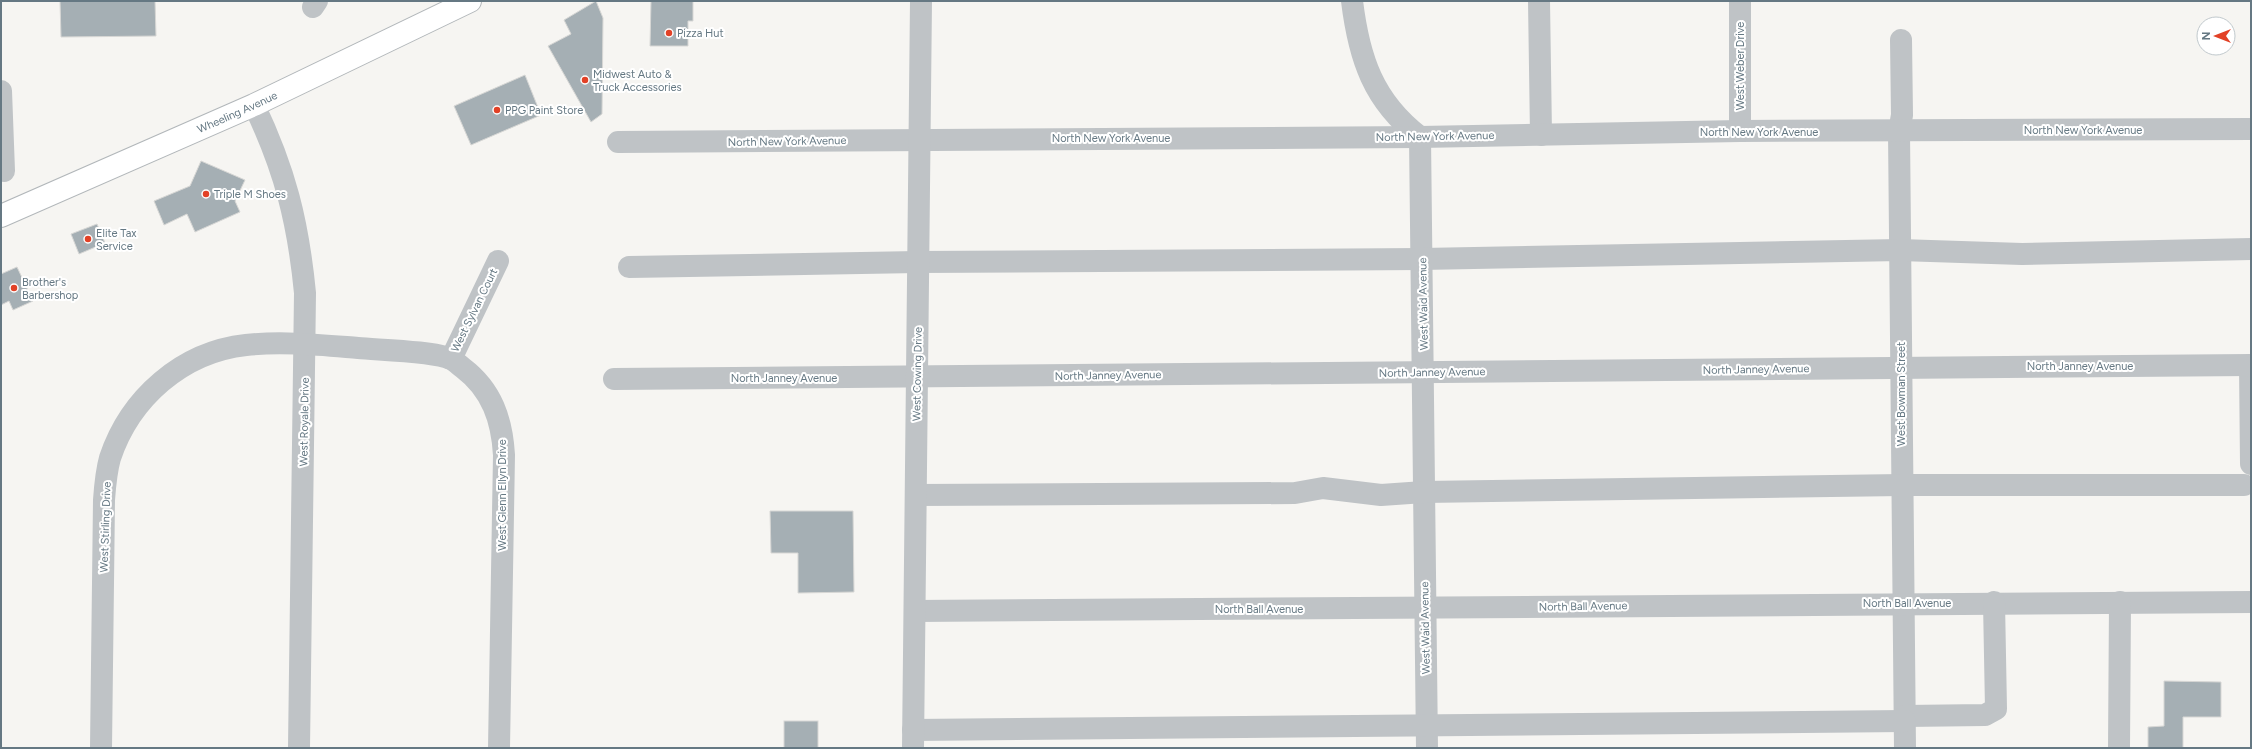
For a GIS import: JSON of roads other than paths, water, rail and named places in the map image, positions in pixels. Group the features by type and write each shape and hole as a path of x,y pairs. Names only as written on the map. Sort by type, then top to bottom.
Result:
{"main road":[{"name":"Wheeling Avenue","path":"1,216 254,105 470,1"}],"street":[{"name":"West Cowing Drive","path":"913,739 921,1"},
{"path":"1352,1 1358,38 1370,77 1390,110 1403,124 1420,137"},
{"path":"1540,1 1541,135"},
{"name":"West Weber Drive","path":"1740,1 1740,131"},
{"name":"West Bowman Street","path":"1901,40 1902,115 1899,132 1905,748"},
{"path":"1,91 4,170"},
{"name":"West Royale Drive","path":"254,105 279,162 295,216 300,243 305,293 306,345 299,748"},
{"name":"North New York Avenue","path":"618,142 1420,137 1740,131 1899,132 2251,129"},
{"name":"West Waid Avenue","path":"1420,137 1424,372 1427,748"},
{"path":"629,267 918,262 1422,259 1900,250 2022,254 2251,249"},
{"name":"West Sylvan Court","path":"451,359 498,261"},
{"name":"West Stirling Drive","path":"101,748 104,500 107,472 121,430 143,398 160,382 197,359 221,350 245,345 267,343 306,345"},
{"name":"West Glenn Ellyn Drive","path":"306,345 432,355 451,359 477,380 490,398 500,423 503,438 499,748"},
{"path":"2251,365 2251,464"},
{"name":"North Janney Avenue","path":"614,378 917,378 1901,367 2251,365"},
{"path":"916,495 1295,493 1323,488 1381,495 1424,492 2249,480"},
{"name":"North Ball Avenue","path":"915,611 1425,608 1903,602 2251,602"},
{"path":"913,739 1427,726 1905,719 1985,715 1996,709 1994,602"},
{"path":"2119,748 2120,602"}],"place":[{"name":"Pizza Hut","path":"669,33"},
{"name":"Midwest Auto & Truck Accessories","path":"585,80"},
{"name":"PPG Paint Store","path":"497,110"},
{"name":"Triple M Shoes","path":"206,194"},
{"name":"Elite Tax Service","path":"88,239"},
{"name":"Brother's Barbershop","path":"14,288"}]}
